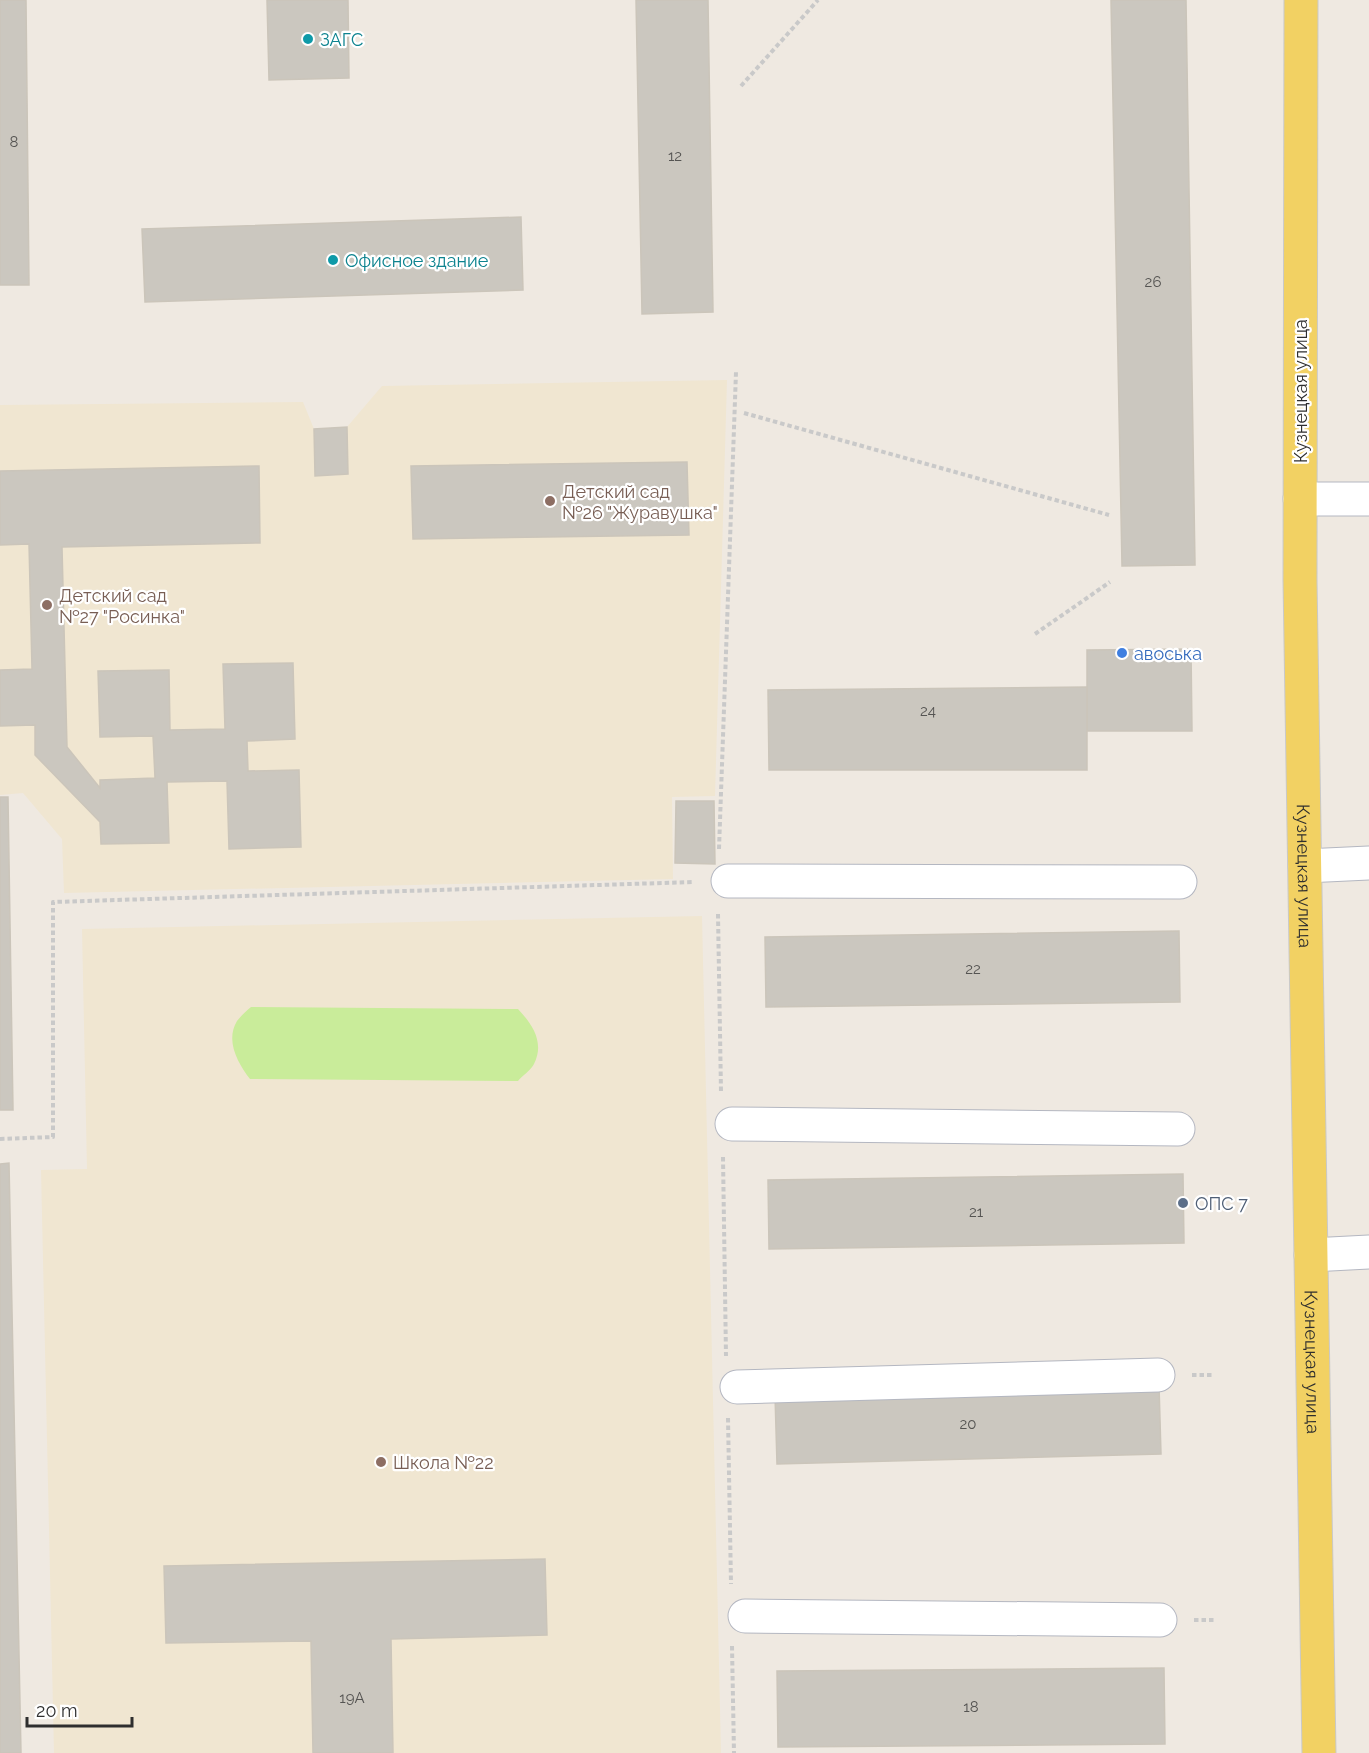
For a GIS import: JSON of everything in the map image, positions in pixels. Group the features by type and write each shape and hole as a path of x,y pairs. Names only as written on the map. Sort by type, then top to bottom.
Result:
{"main road":[{"name":"Кузнецкая улица","path":"1301,0 1300,499 1319,1753"}],"lane":[{"path":"1300,499 1369,499"},
{"path":"1305,866 1369,863"},
{"path":"723,881 1180,882"},
{"path":"727,1110 1178,1129"},
{"path":"1311,1255 1369,1252"},
{"path":"730,1384 1158,1375"},
{"path":"745,1616 1160,1620"}],"path":[{"path":"741,86 818,0"},
{"path":"727,1110 723,881 736,372"},
{"path":"744,413 1109,515"},
{"path":"1035,634 1110,582"},
{"path":"0,1139 53,1137 53,902 723,881"},
{"path":"723,1156 730,1384 731,1586"},
{"path":"732,1646 734,1753"}],"shaded area":[{"path":"727,380 715,796 672,797 673,879 64,893 62,839 23,793 0,795 0,405 303,402 314,429 315,476 330,476 348,474 347,427 382,386"},
{"name":"Школа №22","path":"702,916 721,1753 54,1753 41,1170 87,1169 82,929"}],"green space":[{"path":"251,1007 518,1009 535,1034 537,1056 533,1066 518,1081 250,1079 234,1052 232,1036 237,1021"}],"building":[{"path":"0,0 26,0 29,285 0,285"},
{"name":"ЗАГС","path":"267,0 348,0 349,78 269,80"},
{"path":"636,0 708,0 713,312 642,314"},
{"path":"1111,0 1186,0 1195,565 1122,566"},
{"name":"Офисное здание","path":"521,217 523,290 145,302 142,229"},
{"path":"347,427 348,474 315,476 314,429"},
{"name":"Детский сад №26 \"Журавушка\"","path":"687,462 689,535 413,539 411,466"},
{"name":"Детский сад №27 \"Росинка\"","path":"259,466 260,543 62,547 67,747 100,788 100,780 155,778 153,736 100,737 98,671 169,670 170,730 225,729 223,664 293,663 295,739 247,741 248,771 299,770 301,847 229,849 227,781 167,782 169,843 101,844 100,822 35,755 35,725 0,726 0,670 32,669 29,544 0,545 0,471"},
{"path":"1191,649 1192,731 1087,731 1087,650"},
{"path":"1087,687 1087,770 769,770 768,690"},
{"path":"0,797 8,797 13,1110 0,1110"},
{"path":"676,801 714,801 715,864 675,863"},
{"path":"1179,931 1180,1002 766,1007 765,937"},
{"path":"9,1163 21,1753 0,1753 0,1164"},
{"path":"1183,1174 1184,1243 769,1249 768,1180"},
{"path":"1159,1385 1161,1454 777,1464 775,1395"},
{"path":"545,1559 547,1635 391,1639 393,1753 313,1753 311,1641 166,1643 164,1566"},
{"path":"1164,1668 1165,1744 778,1747 777,1671"}],"place":[{"name":"ЗАГС","path":"308,39"},
{"name":"Офисное здание","path":"333,260"},
{"name":"Детский сад №26 \"Журавушка\"","path":"550,501"},
{"name":"Детский сад №27 \"Росинка\"","path":"47,605"},
{"name":"авоська","path":"1122,653"},
{"name":"ОПС 7","path":"1183,1203"},
{"name":"Школа №22","path":"381,1462"}]}
